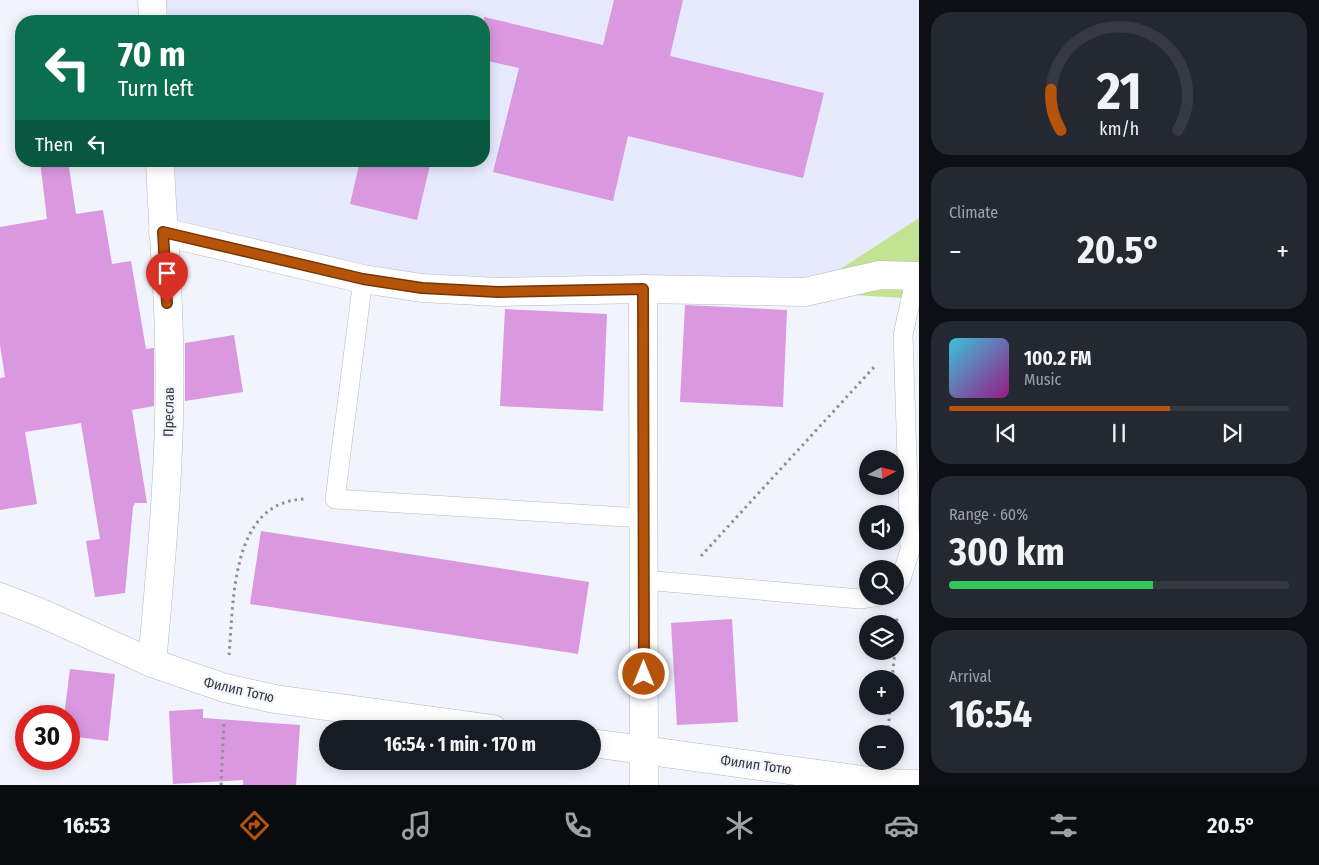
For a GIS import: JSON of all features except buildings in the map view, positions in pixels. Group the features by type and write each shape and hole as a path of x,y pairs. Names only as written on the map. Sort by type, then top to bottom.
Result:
{"street":[{"path":"152,0 153,15"},
{"name":"Преслав","path":"152,663 165,522 169,424 169,338 160,167"},
{"path":"163,232 363,279 422,288 498,292 643,289 805,292 880,275 918,276"},
{"path":"643,289 644,785"},
{"name":"Филип Тотю","path":"0,597 39,612 152,663 226,688 275,699 428,720"},
{"name":"Филип Тотю","path":"601,743 884,783 919,784"}],"lane":[{"path":"904,569 910,550 903,335 918,276"},
{"path":"363,279 335,499 643,518"},
{"path":"644,580 859,599"}],"path":[{"path":"676,584 903,335"},
{"path":"221,785 226,688 236,572 248,535 266,513 294,499 335,499"}],"shaded area":[{"path":"150,0 919,0 919,218 805,292 498,292 163,232 159,167 490,167 490,15 151,15"}],"green space":[{"path":"919,218 919,299 805,292"}],"route":[{"path":"167,303 163,232 363,279 422,288 498,292 643,289 644,674"}]}
